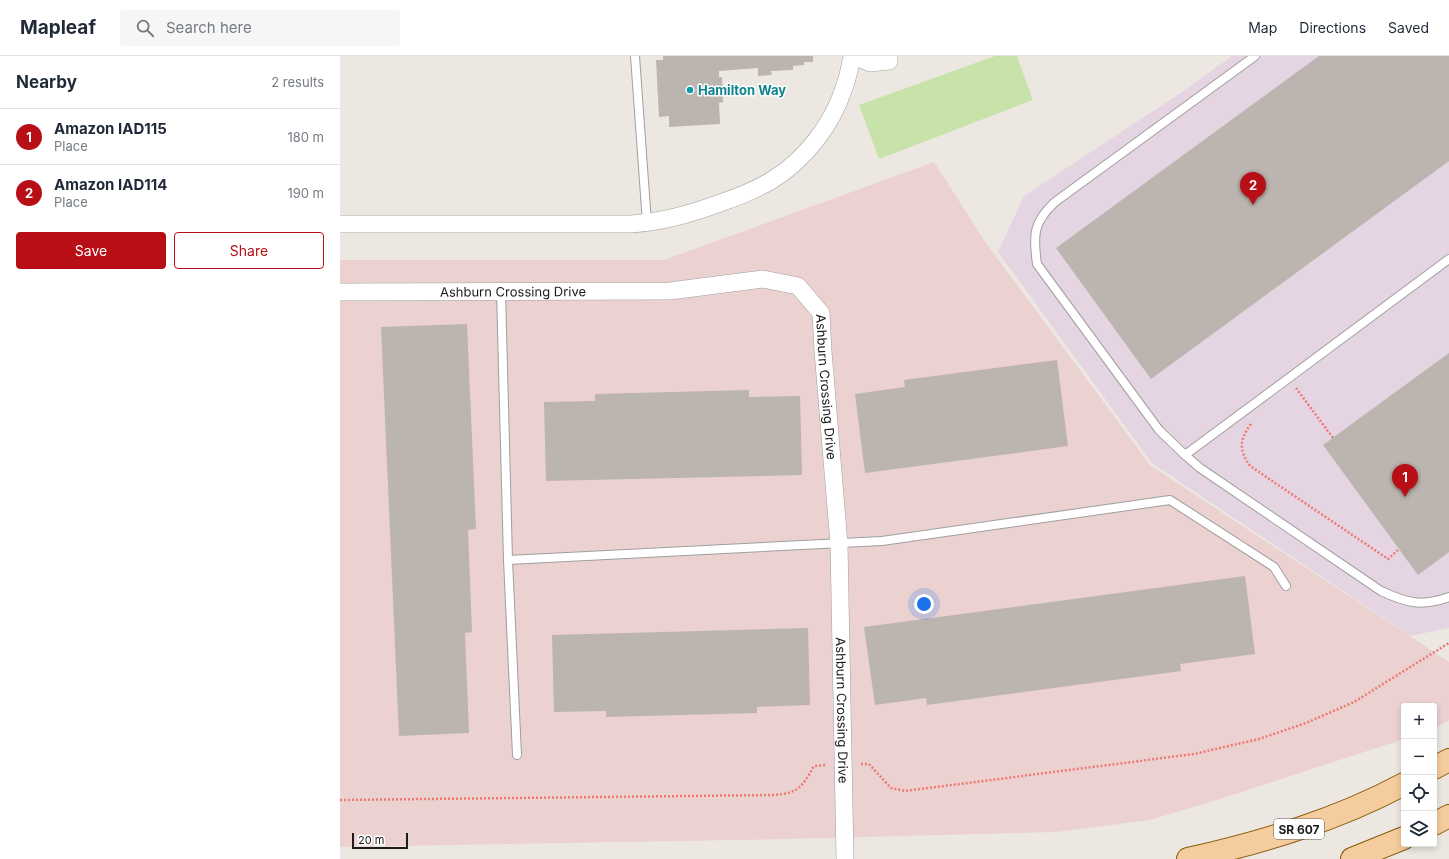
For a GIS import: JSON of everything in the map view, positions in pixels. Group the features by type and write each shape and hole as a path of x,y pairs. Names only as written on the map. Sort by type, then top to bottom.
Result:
{"main road":[{"path":"1437,766 1449,760"},
{"name":"SR 607","path":"1188,859 1282,835 1344,812 1401,785"},
{"path":"1437,822 1449,816"},
{"path":"1352,859 1401,839"}],"street":[{"path":"340,224 647,223 688,215 750,192 773,180 790,166 820,135 834,112 844,88 853,56 870,63 889,61 889,56"},
{"name":"Ashburn Crossing Drive","path":"340,292 670,291 763,279 798,286 821,313 839,544 846,859"}],"lane":[{"path":"635,56 647,223"},
{"path":"1254,56 1055,202 1043,213 1036,230 1034,244 1037,264 1159,430 1200,468 1381,591 1402,600 1432,603 1449,597"},
{"path":"1185,455 1449,259"},
{"path":"501,292 508,560 518,755"},
{"path":"508,560 882,541 1170,500 1274,567 1286,586"}],"path":[{"path":"1294,385 1333,438"},
{"path":"1253,421 1243,440 1242,454 1250,466 1388,559 1399,549"},
{"path":"340,800 790,794 803,784 814,766 869,764 891,788 905,791 1194,754 1259,738 1306,723 1354,702 1449,643"}],"shaded area":[{"path":"1232,56 1449,56 1449,628 1410,636 1152,463 998,252 1024,196 1182,92"},
{"path":"934,162 986,243 1150,465 1449,662 1449,720 1437,727 1437,703 1401,703 1401,740 1220,799 1150,820 1057,832 787,839 340,847 340,260 664,260"}],"green space":[{"path":"995,56 1017,56 1033,100 879,159 859,105"}],"building":[{"name":"Hamilton Way","path":"663,56 813,56 813,62 804,62 804,65 793,66 793,70 771,71 772,75 758,76 758,68 719,71 719,77 722,77 723,102 719,103 720,124 669,127 669,116 659,117 656,60 663,60"},
{"path":"1319,56 1449,56 1449,161 1151,379 1056,248"},
{"path":"467,324 476,529 468,530 472,632 465,633 469,733 399,736 381,327"},
{"path":"1449,353 1449,552 1418,575 1323,445"},
{"path":"1057,360 1068,446 865,473 855,394 905,387 904,380"},
{"path":"749,390 749,397 800,396 802,475 546,481 544,402 595,401 595,394"},
{"path":"1245,576 1255,654 1180,664 1181,671 927,705 926,698 875,705 864,627"},
{"path":"808,628 810,705 757,707 757,713 606,717 606,711 554,712 552,635"}],"place":[{"name":"Hamilton Way","path":"690,90"},
{"name":"Amazon IAD114","path":"1253,205"},
{"name":"Amazon IAD115","path":"1405,497"}]}
